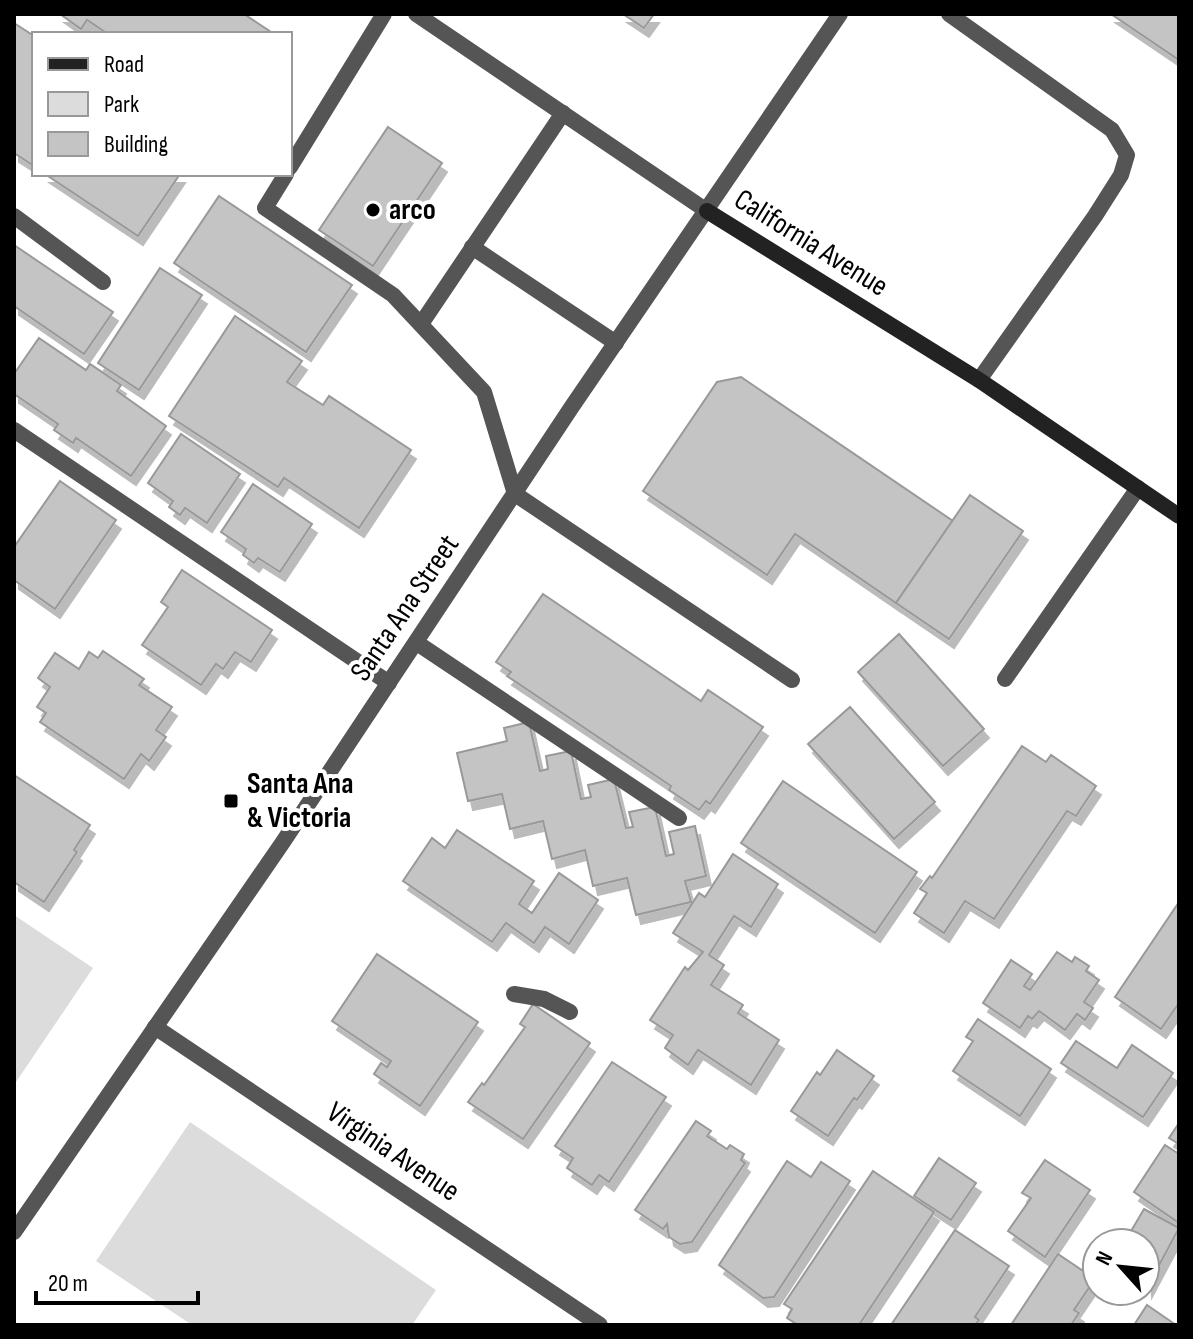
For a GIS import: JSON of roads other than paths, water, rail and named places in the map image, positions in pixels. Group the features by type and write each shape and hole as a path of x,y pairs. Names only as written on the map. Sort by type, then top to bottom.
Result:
{"main road":[{"name":"California Avenue","path":"707,211 979,380 1179,516"}],"street":[{"path":"292,164 384,14"},
{"name":"California Avenue","path":"416,14 707,211"},
{"name":"Santa Ana Street","path":"14,1232 417,643 840,14"},
{"path":"949,14 1112,130 1127,155 1121,175 1095,216 979,380"},
{"path":"421,324 563,113"},
{"path":"285,176 265,208 393,295 484,392 515,494 792,680"},
{"path":"14,216 103,282"},
{"path":"472,247 616,343"},
{"path":"14,430 389,683"},
{"path":"1005,679 1138,488"},
{"path":"417,643 679,818"},
{"path":"514,994 544,999 570,1012"},
{"name":"Virginia Avenue","path":"155,1027 600,1325"}],"place":[{"name":"arco","path":"373,210"},
{"name":"Santa Ana & Victoria","path":"231,801"}]}
